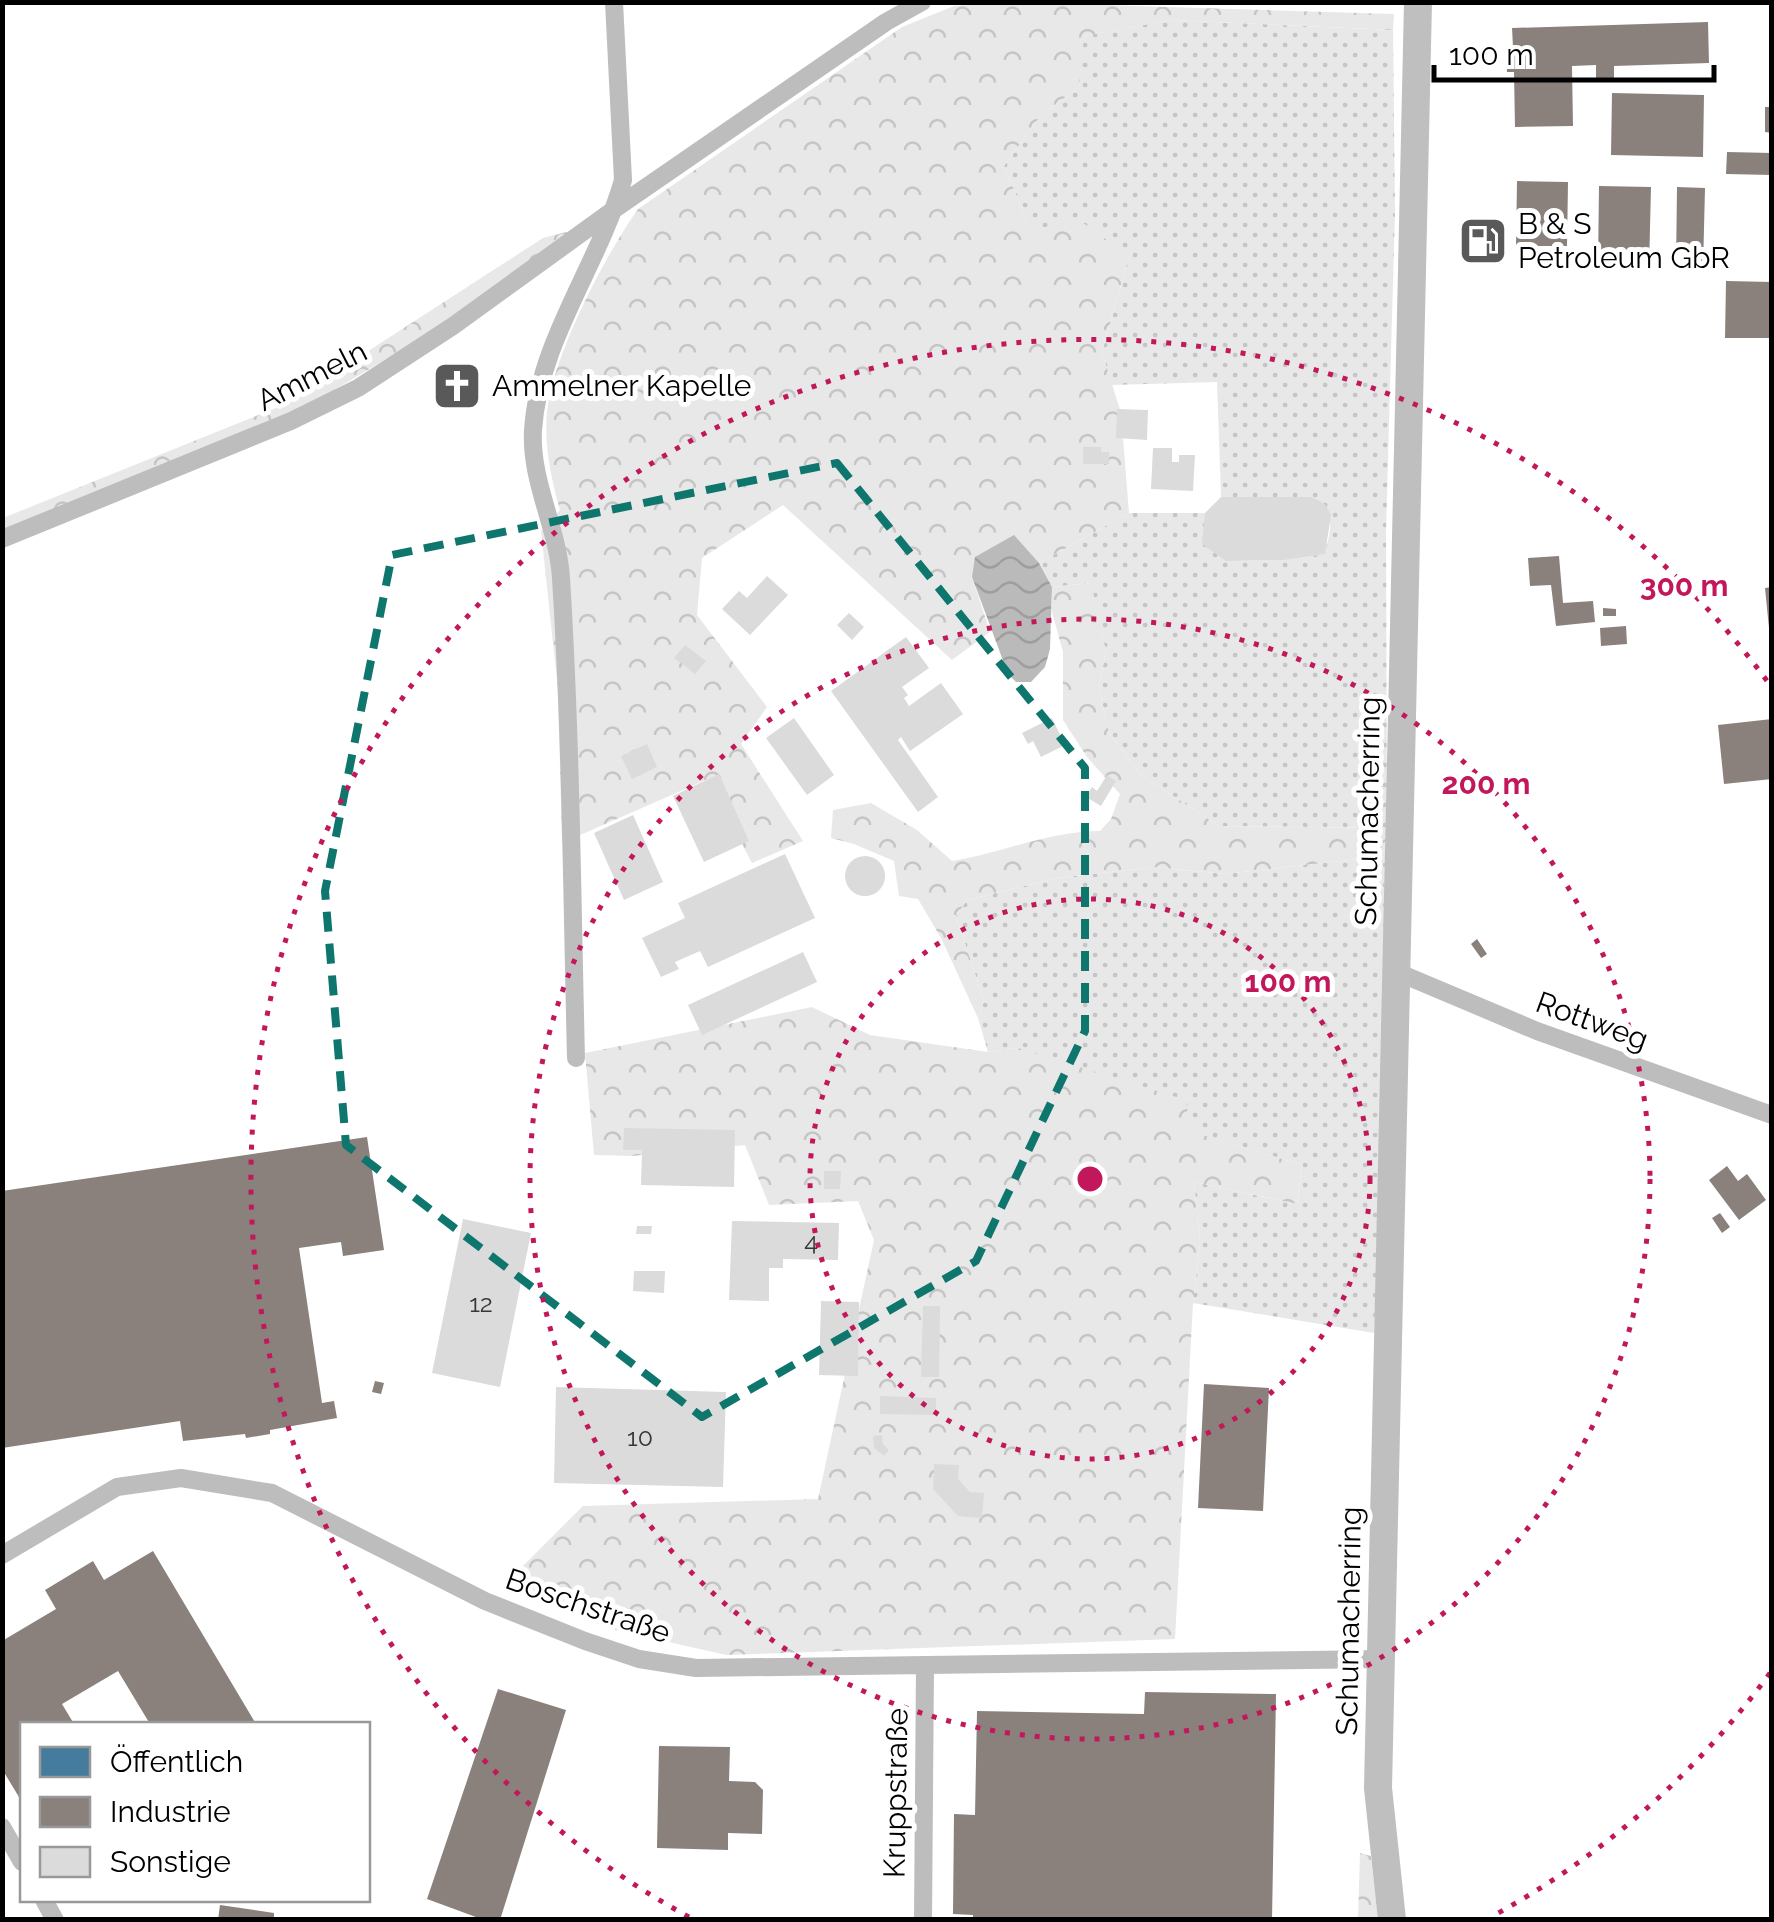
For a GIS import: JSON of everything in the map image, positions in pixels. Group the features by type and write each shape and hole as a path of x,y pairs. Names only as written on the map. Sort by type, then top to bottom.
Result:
{"main road":[{"name":"Schumacherring","path":"1392,1920 1378,1788 1418,2"}],"street":[{"path":"576,1058 561,572 555,532 542,494 533,429 548,357 616,208 624,180 614,2"},
{"name":"Ammeln","path":"2,539 290,422 358,388 453,326 886,22 922,2"},
{"name":"Rottweg","path":"1397,972 1538,1031 1772,1115"},
{"name":"Boschstraße","path":"2,1555 118,1486 181,1478 272,1492 485,1601 639,1659 696,1668 1382,1659"},
{"name":"Kruppstraße","path":"922,1920 925,1666"},
{"path":"2,1827 20,1858"}],"highlighted area":[{"path":"837,463 1085,768 1085,1031 976,1261 702,1417 346,1145 325,891 392,555"}],"green space":[{"path":"1007,2 1394,14 1393,30 1170,20 1084,36 1079,87 1041,115 1004,166 1031,230 1079,220 1129,256 1102,352 1121,413 1129,513 1039,563 1014,536 972,577 990,632 952,660 783,505 702,558 697,615 767,707 741,744 803,841 752,863 708,779 562,843 558,690 541,531 560,510 548,457 548,404 572,329 611,251 638,209 902,27 954,6"},
{"path":"1170,20 1393,30 1395,210 1386,531 1387,828 1219,826 1141,775 1109,733 1099,688 1106,650 1090,583 1052,587 1039,563 1129,513 1205,513 1227,561 1285,560 1324,554 1329,537 1328,514 1312,497 1221,497 1217,382 1112,385 1102,352 1129,256 1031,230 1004,166 1041,115 1079,87 1083,36"},
{"path":"582,228 453,319 289,417 3,535 3,518 288,403 543,238"},
{"path":"1091,583 1106,650 1099,688 1109,733 1141,775 1219,826 1387,828 1385,856 1225,874 1154,867 1057,878 967,900 956,916 984,1001 978,1018 918,899 899,896 894,861 831,838 833,810 871,803 917,830 952,861 1044,838 1100,831 1111,819 1120,794 1087,757 1063,720 1063,652 1052,612 1052,587"},
{"path":"1385,856 1381,1174 1374,1333 1193,1303 1200,1243 1194,1182 1297,1204 1302,1165 1189,1131 1018,1048 988,1052 978,1018 984,1001 956,916 967,900 1057,878 1154,867 1225,874"},
{"path":"812,1007 870,1035 988,1052 1018,1048 1186,1100 1190,1131 1302,1165 1297,1204 1194,1182 1200,1243 1193,1303 1175,1639 726,1655 607,1628 505,1584 583,1506 818,1499 874,1240 858,1201 769,1205 745,1145 632,1156 594,1155 585,1053"},
{"path":"1360,1853 1371,1856 1378,1919 1358,1919"}],"water":[{"path":"1014,535 1039,563 1052,587 1050,649 1045,667 1031,682 1016,682 1008,674 972,577 975,557"}],"building: Öffentlich":[{"name":"Ammelner Kapelle","path":"456,375 465,384 456,393 447,384"}],"building: Industrie":[{"path":"1708,22 1709,63 1614,66 1614,80 1596,80 1596,65 1572,66 1573,126 1515,127 1514,72 1507,72 1506,48 1513,47 1512,28"},
{"path":"1612,93 1704,95 1703,157 1611,155"},
{"path":"1765,107 1772,107 1772,133 1765,132"},
{"path":"1727,152 1772,153 1772,175 1726,174"},
{"path":"1517,181 1568,182 1567,246 1516,246"},
{"path":"1599,186 1651,187 1649,269 1598,268"},
{"path":"1677,187 1705,188 1703,269 1676,268"},
{"path":"1726,281 1772,282 1772,338 1725,338"},
{"path":"1559,556 1563,603 1593,601 1595,622 1556,626 1551,585 1530,586 1528,558"},
{"path":"1772,587 1772,628 1769,628 1765,588"},
{"path":"1603,608 1616,609 1616,616 1603,616"},
{"path":"1626,626 1627,644 1601,646 1600,628"},
{"path":"1772,719 1772,779 1724,784 1718,725"},
{"path":"1477,939 1487,954 1481,958 1471,944"},
{"path":"367,1137 384,1250 343,1256 341,1242 299,1248 322,1403 334,1401 337,1418 246,1438 245,1434 183,1441 180,1421 2,1448 2,1191"},
{"path":"1727,1166 1738,1181 1747,1174 1766,1200 1739,1220 1709,1180"},
{"path":"1720,1213 1730,1227 1722,1233 1712,1218"},
{"path":"375,1381 384,1383 381,1394 372,1392"},
{"path":"1204,1384 1269,1388 1263,1511 1198,1508"},
{"path":"153,1551 255,1722 149,1722 118,1671 62,1704 73,1722 20,1722 20,1799 2,1769 2,1641 56,1609 45,1590 93,1561 104,1580"},
{"path":"498,1689 566,1710 500,1920 484,1920 427,1899"},
{"path":"1145,1692 1276,1694 1272,1920 973,1920 973,1915 953,1914 954,1814 975,1815 977,1711 1144,1714"},
{"path":"659,1746 730,1747 729,1781 755,1782 763,1790 762,1834 728,1833 728,1850 657,1848"},
{"path":"220,1905 274,1913 274,1920 218,1920"}],"building: Sonstige":[{"path":"1117,409 1148,410 1147,440 1116,438"},
{"path":"1083,447 1101,447 1101,452 1109,452 1109,464 1083,464"},
{"path":"1153,448 1172,448 1172,462 1179,462 1179,455 1195,455 1193,491 1151,489"},
{"path":"1221,497 1312,497 1325,504 1331,515 1325,554 1285,560 1226,561 1202,544 1205,513"},
{"path":"767,576 788,595 750,635 722,609 739,591 747,598"},
{"path":"849,613 864,627 852,640 837,625"},
{"path":"906,637 929,668 902,687 909,706 941,683 963,714 910,751 901,737 898,740 938,797 918,812 831,691"},
{"path":"685,645 706,661 695,674 674,658"},
{"path":"794,718 834,775 807,795 766,738"},
{"path":"1052,718 1065,745 1041,757 1033,741 1028,744 1022,733"},
{"path":"647,744 657,767 632,779 621,756"},
{"path":"719,774 749,841 704,862 673,796"},
{"path":"1107,775 1116,781 1101,806 1086,797 1092,787 1097,791"},
{"path":"633,815 663,882 624,900 594,833"},
{"path":"785,854 815,918 708,967 700,951 675,962 679,969 661,977 642,938 685,918 678,903"},
{"path":"865,856 879,862 885,876 879,890 865,896 851,890 845,876 851,862"},
{"path":"803,952 817,982 702,1035 688,1005"},
{"path":"624,1128 735,1130 734,1187 641,1185 642,1150 623,1150"},
{"path":"824,1171 841,1171 840,1189 824,1189"},
{"path":"463,1219 531,1233 500,1387 432,1373"},
{"path":"732,1221 839,1223 838,1260 783,1259 783,1268 769,1268 769,1301 729,1300"},
{"path":"637,1226 652,1226 651,1234 636,1234"},
{"path":"634,1271 665,1271 664,1293 633,1291"},
{"path":"821,1301 859,1302 858,1376 819,1375"},
{"path":"923,1306 940,1306 939,1377 921,1377"},
{"path":"556,1387 726,1392 723,1487 554,1483"},
{"path":"880,1396 936,1398 936,1415 880,1414"},
{"path":"882,1435 889,1450 884,1456 874,1448 873,1436"},
{"path":"934,1464 959,1465 958,1479 970,1492 984,1493 982,1518 958,1516 933,1489"}],"place":[{"name":"B & S Petroleum GbR","path":"1483,241"},
{"name":"Ammelner Kapelle","path":"457,386"}]}
